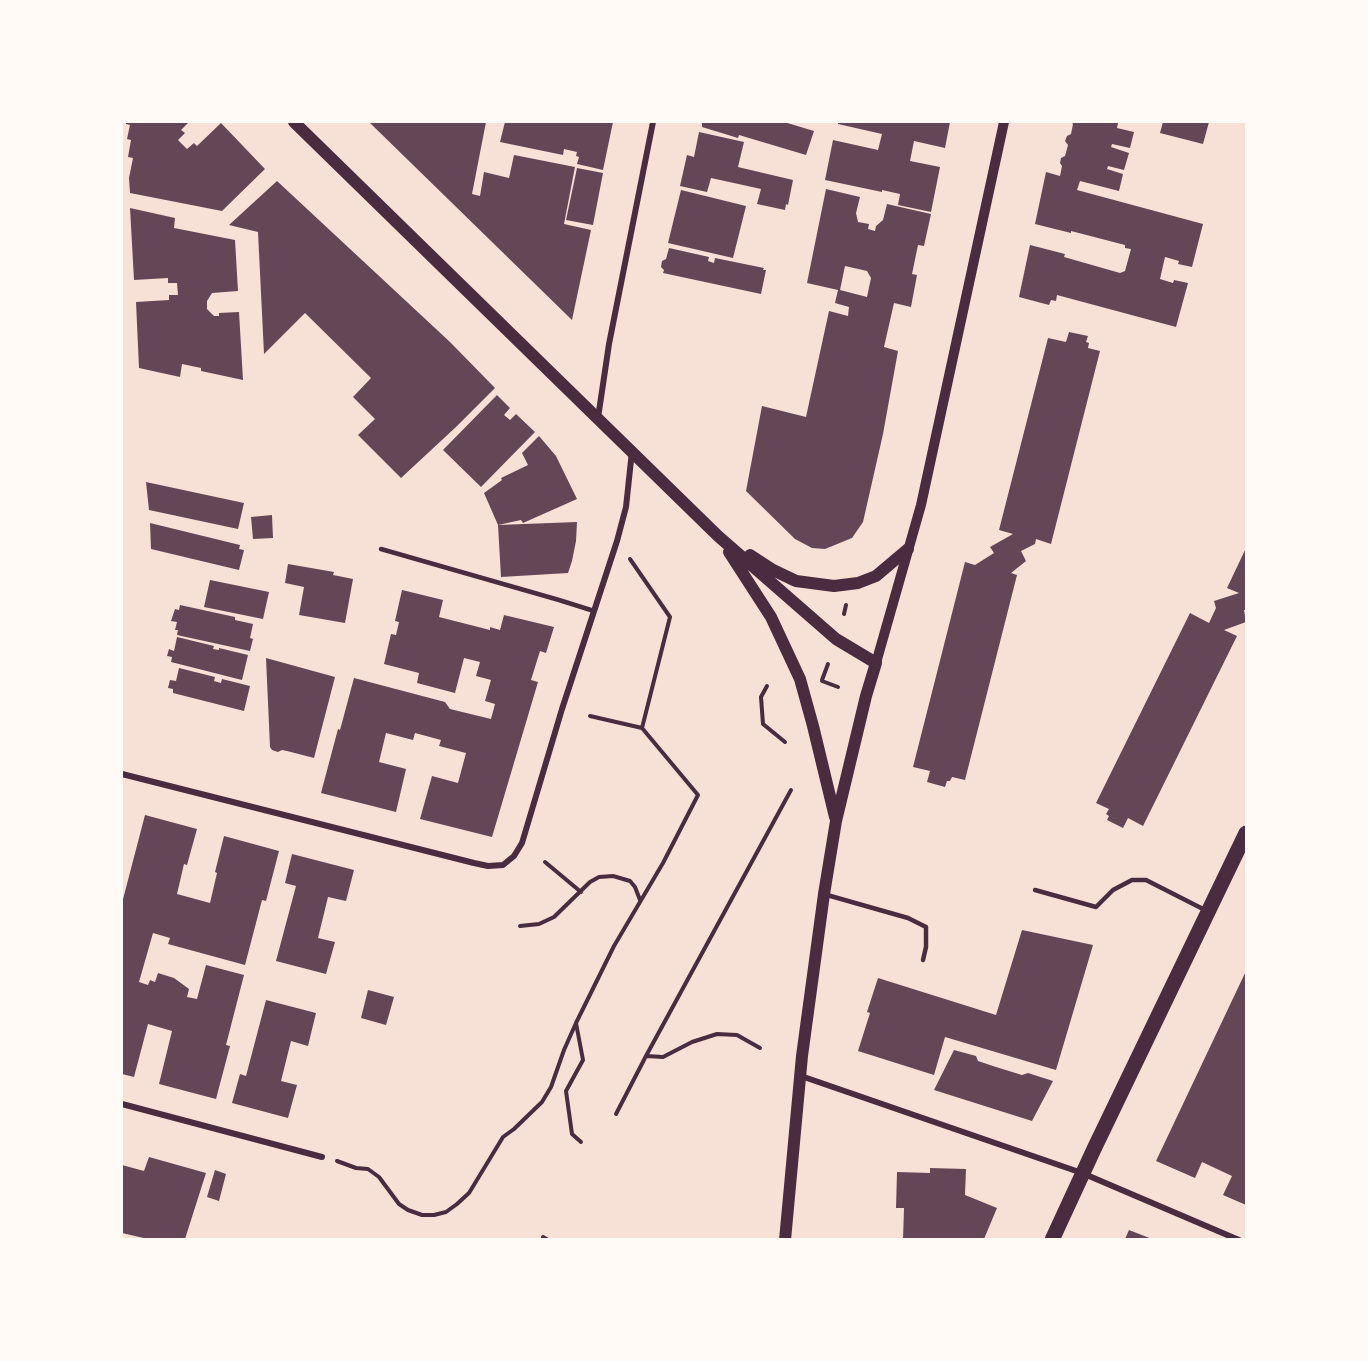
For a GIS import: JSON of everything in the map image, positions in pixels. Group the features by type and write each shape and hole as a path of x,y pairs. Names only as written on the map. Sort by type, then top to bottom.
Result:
{"main road":[{"path":"294,122 718,536 836,639 876,663 836,821 824,894 800,1076 785,1239"},
{"path":"718,536 773,570 796,580 834,586 858,583 876,576 908,549"},
{"path":"718,536 771,617 800,679 836,821"},
{"path":"1052,1239 1246,833"}],"street":[{"path":"598,418 609,344 653,122"},
{"path":"876,663 921,506 1004,122"},
{"path":"122,774 474,863 488,866 503,865 514,856 522,843 562,709 617,541 626,507 632,451"},
{"path":"800,1076 1082,1173 1239,1239"},
{"path":"122,1104 322,1157"}],"lane":[{"path":"381,549 594,611"},
{"path":"1035,890 1096,907 1113,890 1132,880 1146,880 1208,912"},
{"path":"824,894 908,918 926,927 927,946 923,960"}],"path":[{"path":"630,559 670,617 642,728"},
{"path":"828,664 822,681 838,687"},
{"path":"767,686 761,697 763,724 785,742"},
{"path":"356,1168 368,1170 379,1177 399,1204 408,1210 422,1215 446,1212 468,1193 503,1137 542,1102 551,1087 576,1023 614,946 663,863 698,795 642,728 590,716"},
{"path":"616,1114 790,790"},
{"path":"545,862 581,892"},
{"path":"520,926 539,924 554,917 590,882 599,877 613,876 630,881 640,900"},
{"path":"576,1023 583,1060 566,1091 572,1134 581,1142"},
{"path":"646,1056 663,1057 692,1042 717,1034 737,1035 760,1048"},
{"path":"543,1237 548,1239"}],"building":[{"path":"126,122 189,122 181,130 185,133 178,140 187,149 194,143 197,146 221,123 265,169 222,211 130,193 129,178 133,158 128,157 131,140 127,139 130,125"},
{"path":"369,122 486,122 472,194 480,196 484,172 509,178 514,155 575,167 564,224 591,230 572,320"},
{"path":"505,122 613,122 603,170 577,164 579,157 576,156 577,152 564,149 563,155 500,142"},
{"path":"702,122 784,122 814,131 806,155 739,135 738,138 702,127"},
{"path":"838,122 950,122 945,148 914,141 910,161 940,167 931,212 898,205 900,194 825,180 833,140 878,150 882,134 838,124"},
{"path":"1071,122 1113,122 1118,123 1117,128 1134,132 1130,148 1112,144 1111,147 1129,153 1124,170 1108,166 1107,169 1123,174 1119,191 1080,181 1077,190 1203,224 1192,267 1178,264 1179,261 1165,257 1160,279 1173,283 1174,280 1188,283 1176,327 1057,295 1056,301 1051,300 1049,305 1019,297 1030,245 1065,254 1064,257 1120,273 1125,271 1131,249 1125,248 1125,245 1035,224 1046,172 1060,176 1061,158 1065,156 1068,145 1065,141 1071,134 1073,124"},
{"path":"1163,122 1209,122 1203,144 1160,133"},
{"path":"699,132 744,142 738,167 793,180 785,210 757,204 761,189 711,178 707,192 680,186 687,155 694,157"},
{"path":"577,168 603,173 593,225 566,220"},
{"path":"277,181 450,342 495,388 401,478 358,435 375,419 353,397 371,378 305,313 264,354 258,232 229,225"},
{"path":"826,189 860,197 856,213 858,222 869,224 868,229 875,231 876,226 883,220 887,204 931,214 924,246 918,245 912,274 917,275 911,307 894,303 884,347 898,351 883,434 863,522 852,538 825,549 812,548 795,539 746,491 762,406 806,417 829,311 848,316 849,307 835,303 838,290 807,283","holes":["845,266 867,271 871,278 867,297 840,290"]},
{"path":"681,190 746,206 733,258 668,243"},
{"path":"130,208 175,218 174,228 235,240 238,291 212,293 207,301 207,309 214,316 219,316 219,313 239,312 243,380 201,371 201,368 182,364 180,377 139,368 136,302 169,300 169,295 178,295 177,283 168,283 168,278 134,280"},
{"path":"669,248 709,257 708,261 714,263 715,258 764,268 763,270 766,270 761,294 663,273 662,261 666,259"},
{"path":"1069,332 1088,336 1086,342 1089,343 1088,348 1100,351 1051,544 1036,539 1035,544 1021,551 1026,561 1011,573 1017,575 965,780 952,777 950,781 947,781 945,787 927,782 930,771 913,767 965,562 975,565 994,553 990,547 1013,534 999,530 1048,338 1066,342"},
{"path":"497,395 510,408 504,415 510,420 516,414 535,432 481,487 443,450"},
{"path":"539,436 556,456 577,499 523,523 521,520 498,525 484,493 502,480 501,478 528,465 522,453"},
{"path":"146,482 244,503 238,529 149,510"},
{"path":"272,515 273,538 253,539 251,517"},
{"path":"577,522 576,541 568,573 501,577 498,525"},
{"path":"150,523 240,545 239,549 244,550 239,570 151,549"},
{"path":"1246,548 1246,610 1244,610 1246,622 1224,630 1237,636 1143,826 1128,818 1123,828 1107,820 1109,816 1106,814 1109,809 1096,803 1190,613 1209,623 1216,608 1214,601 1239,593 1227,588"},
{"path":"288,564 334,572 333,575 353,579 345,623 299,615 304,587 285,583"},
{"path":"210,580 269,592 263,619 204,607"},
{"path":"402,590 443,600 439,617 490,630 490,627 500,630 504,615 554,627 546,653 540,651 531,680 538,682 492,837 420,819 432,776 458,783 466,753 439,746 441,740 415,733 413,740 386,733 379,762 406,769 396,812 321,793 354,678 445,702 450,709 491,719 495,704 485,701 491,680 476,676 480,662 464,658 455,693 417,683 419,673 384,664 391,634 396,635 399,622 395,621"},
{"path":"180,605 235,617 235,620 253,624 250,651 177,635 178,630 175,630 177,622 171,621 175,609 179,610"},
{"path":"177,637 214,646 213,649 219,650 219,648 248,655 242,680 171,662 172,657 167,656 169,649 174,651"},
{"path":"266,658 335,677 314,758 282,750 278,752 270,747"},
{"path":"179,668 215,677 214,681 221,683 222,679 250,686 244,711 173,693 173,689 168,688 170,680 176,681"},
{"path":"145,815 197,829 187,865 184,864 177,894 210,903 224,836 279,851 266,901 262,900 245,965 168,944 170,938 153,933 139,982 148,985 150,980 155,982 158,973 174,978 189,989 187,997 197,999 206,965 244,975 226,1045 230,1046 216,1099 159,1084 172,1031 148,1024 134,1077 122,1074 122,903"},
{"path":"292,854 354,870 346,901 328,897 318,938 335,942 326,974 276,961 296,886 285,883"},
{"path":"1022,930 1093,945 1056,1070 945,1037 934,1075 858,1051 878,978 996,1015"},
{"path":"1246,971 1246,1205 1223,1195 1232,1176 1202,1162 1195,1178 1156,1161"},
{"path":"368,990 394,997 386,1025 361,1018"},
{"path":"266,1000 316,1013 308,1046 291,1041 281,1081 297,1085 288,1118 232,1103 240,1074 246,1076"},
{"path":"954,1050 976,1056 978,1061 996,1067 1022,1075 1028,1073 1053,1081 1032,1121 934,1090"},
{"path":"149,1157 206,1173 185,1239 148,1239 122,1233 122,1165 144,1171"},
{"path":"930,1168 966,1169 965,1195 997,1208 984,1239 903,1239 904,1208 896,1208 897,1172 930,1173"},
{"path":"215,1170 226,1174 219,1201 207,1197"},
{"path":"1129,1230 1152,1239 1125,1239"}]}
